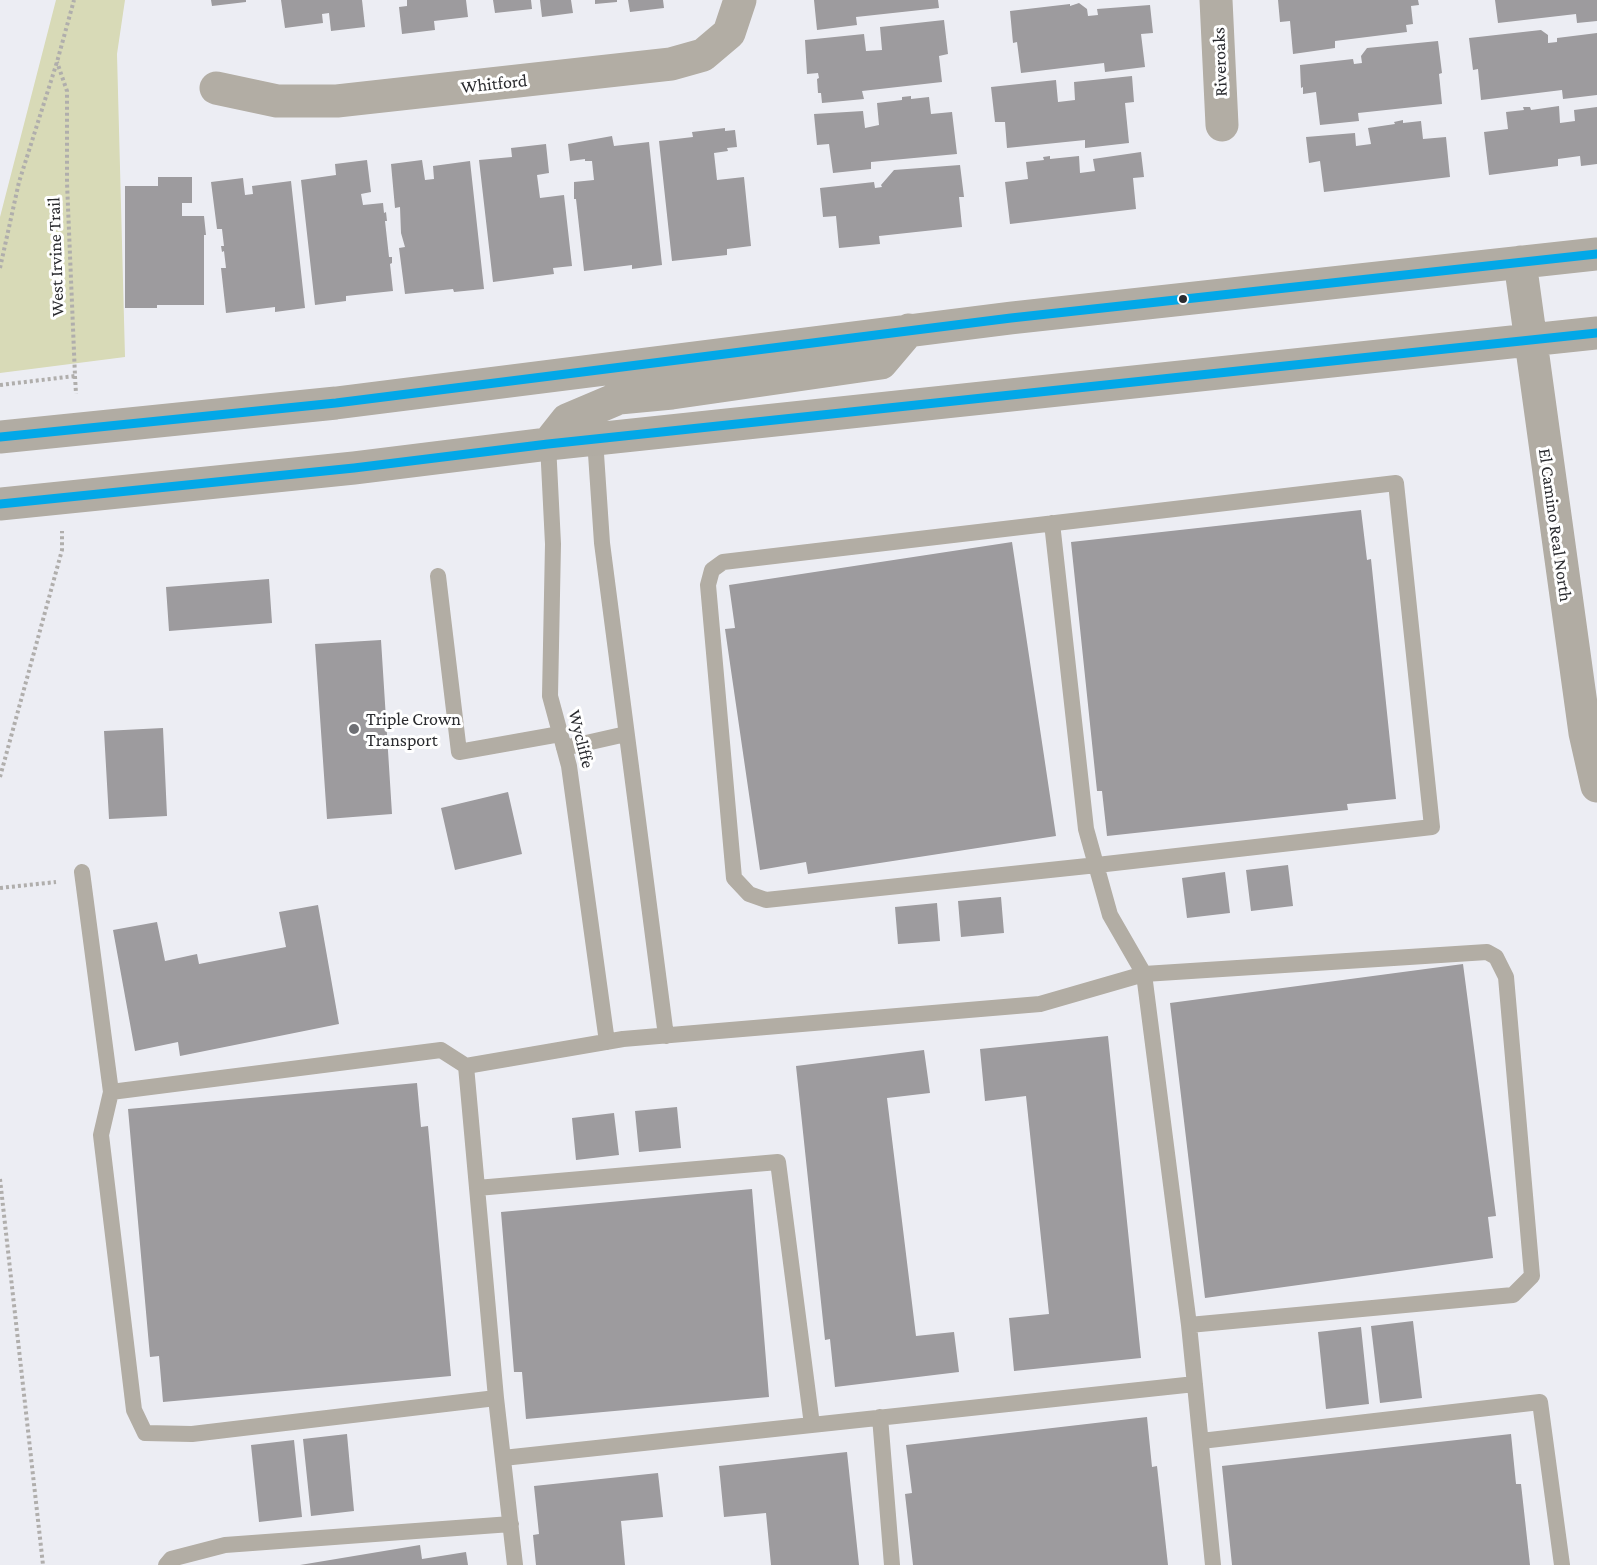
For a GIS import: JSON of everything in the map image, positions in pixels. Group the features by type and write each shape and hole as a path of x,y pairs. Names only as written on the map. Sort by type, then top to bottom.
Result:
{"main road":[{"path":"0,437 336,403 909,330 1597,254"},
{"name":"El Camino Real North","path":"1520,262 1585,733 1597,786"},
{"path":"548,444 567,420 619,398 672,393 881,363 909,330"},
{"path":"0,504 343,470 548,444 1597,333"}],"street":[{"name":"Whitford","path":"216,88 278,100 337,101 671,64 703,55 729,33 740,0"},
{"name":"Riveroaks","path":"1216,0 1222,125"}],"lane":[{"path":"596,439 602,543 666,1036"},
{"name":"Wycliffe","path":"548,444 553,544 550,696 569,766 607,1042"},
{"path":"1396,483 1432,827 766,900 749,894 734,878 708,585 712,570 723,562 1052,523 1396,483"},
{"path":"1052,523 1086,829 1110,915 1144,974 1189,1325 1213,1565"},
{"path":"438,576 459,752 626,734"},
{"path":"82,872 111,1092 101,1135 134,1410 145,1433 192,1434 496,1398"},
{"path":"111,1092 441,1050 466,1066 607,1042 1040,1004 1144,974 1487,952 1496,957 1506,977 1532,1276 1514,1295 1189,1325"},
{"path":"466,1066 496,1398 515,1565"},
{"path":"477,1188 778,1162 812,1425"},
{"path":"503,1458 1195,1384"},
{"path":"1201,1441 1539,1402 1562,1565"},
{"path":"880,1417 892,1565"},
{"path":"166,1565 171,1559 225,1545 511,1524"}],"path":[{"path":"0,268 19,182 74,0"},
{"name":"West Irvine Trail","path":"0,385 75,376 67,183 67,91 57,62"},
{"path":"0,777 62,550 62,539"},
{"path":"0,1179 43,1565"}],"green space":[{"path":"56,0 125,0 117,54 125,357 0,373 0,217"}],"building":[{"path":"211,0 246,0 246,2 212,6"},
{"path":"281,0 362,0 365,27 331,31 329,13 322,14 323,23 285,28"},
{"path":"407,0 466,0 468,17 434,21 435,30 402,34 399,7 407,6"},
{"path":"493,0 531,0 532,9 495,13"},
{"path":"540,0 571,0 573,13 542,17"},
{"path":"595,0 617,0 617,2 595,4"},
{"path":"628,0 663,0 664,8 630,12"},
{"path":"814,0 938,0 939,8 856,17 857,25 817,30"},
{"path":"1278,0 1418,0 1419,5 1411,6 1413,24 1406,25 1407,32 1335,41 1335,48 1293,54 1290,21 1280,22"},
{"path":"1495,0 1597,0 1597,21 1577,23 1576,14 1498,23"},
{"path":"1079,3 1087,9 1088,16 1098,15 1097,9 1150,5 1153,33 1141,34 1145,67 1105,72 1104,63 1021,73 1017,42 1013,43 1010,11 1070,4 1070,6"},
{"path":"944,20 948,54 939,56 942,82 862,91 864,99 822,103 821,93 818,93 818,73 807,74 805,40 864,34 866,51 882,50 880,27"},
{"path":"1541,30 1548,35 1548,43 1557,42 1557,38 1597,33 1597,95 1563,99 1562,90 1481,100 1478,69 1473,70 1469,38"},
{"path":"1438,41 1442,73 1439,74 1442,104 1358,113 1359,121 1320,125 1316,92 1303,94 1300,65 1353,59 1354,64 1362,63 1361,56 1367,48"},
{"path":"1132,76 1134,102 1125,103 1129,143 1085,148 1085,140 1007,148 1005,122 995,122 991,87 1056,80 1058,102 1075,100 1074,82"},
{"path":"911,96 911,99 929,97 931,114 952,112 957,154 871,162 871,169 833,173 829,144 817,145 814,114 863,111 865,128 879,125 877,103 902,100 902,97"},
{"path":"1559,106 1560,123 1575,121 1574,110 1597,107 1597,164 1581,166 1580,156 1558,159 1558,166 1489,175 1484,132 1508,129 1506,112 1524,110 1523,107 1530,107 1531,110"},
{"path":"1403,120 1403,123 1421,121 1423,139 1446,137 1450,177 1324,192 1320,161 1309,163 1306,137 1355,133 1356,146 1371,144 1368,128 1395,124 1394,122"},
{"path":"725,128 725,131 735,130 737,147 714,153 717,180 744,177 751,246 727,249 727,255 672,261 659,141 693,137 692,132"},
{"path":"612,136 614,146 649,142 662,265 632,269 632,265 584,271 576,199 574,199 574,182 594,180 592,161 585,161 585,159 570,161 568,144"},
{"path":"546,144 549,173 537,175 540,198 564,195 572,266 553,268 554,274 493,282 479,160 512,157 511,148"},
{"path":"1141,152 1144,177 1133,178 1136,209 1010,224 1005,182 1028,179 1026,162 1044,160 1043,157 1050,156 1050,159 1079,156 1080,173 1095,171 1093,159"},
{"path":"367,160 371,192 361,194 363,205 383,203 387,221 385,221 389,257 392,257 390,264 393,291 346,296 346,301 315,305 301,180 336,175 335,164"},
{"path":"422,160 425,180 434,179 433,166 470,161 484,289 454,292 453,289 405,294 399,248 405,247 401,233 400,207 395,208 391,164"},
{"path":"960,165 964,197 959,197 962,227 879,236 880,244 839,248 836,216 823,217 820,188 874,182 875,188 882,187 881,185 894,170"},
{"path":"158,177 192,177 192,203 182,203 182,216 204,216 206,235 204,235 204,305 125,308 125,186 158,186"},
{"path":"243,178 245,195 253,194 252,186 291,181 305,308 275,312 275,307 226,313 221,268 226,268 224,251 222,252 221,246 224,246 222,229 217,229 211,182"},
{"path":"1361,510 1367,560 1371,559 1396,799 1347,804 1348,810 1107,836 1102,791 1097,791 1071,542"},
{"path":"1012,542 1056,836 808,874 806,862 760,870 725,629 735,628 729,585"},
{"path":"269,579 272,623 169,631 166,587"},
{"name":"Triple Crown Transport","path":"381,640 392,814 327,819 315,644"},
{"path":"163,728 167,816 109,819 104,731"},
{"path":"508,792 522,854 455,870 441,808"},
{"path":"1288,865 1293,906 1251,911 1246,870"},
{"path":"1225,872 1230,913 1187,918 1182,878"},
{"path":"1001,897 1004,933 961,937 958,901"},
{"path":"937,903 940,941 898,944 895,907"},
{"path":"318,905 339,1024 180,1056 178,1042 135,1051 113,930 157,922 165,961 197,954 199,964 286,947 279,912"},
{"path":"1463,964 1496,1216 1488,1217 1493,1258 1205,1298 1170,1003"},
{"path":"1108,1036 1141,1358 1014,1371 1009,1318 1049,1314 1026,1096 985,1101 980,1049"},
{"path":"924,1050 930,1093 887,1098 916,1336 954,1332 959,1372 835,1387 830,1339 825,1340 796,1066"},
{"path":"417,1083 421,1127 428,1126 451,1376 163,1402 159,1356 150,1357 128,1109"},
{"path":"677,1107 681,1148 639,1152 635,1111"},
{"path":"614,1113 619,1155 576,1160 572,1118"},
{"path":"752,1189 769,1397 526,1419 522,1372 514,1372 501,1212"},
{"path":"1413,1321 1422,1398 1380,1403 1371,1326"},
{"path":"1361,1327 1369,1404 1326,1409 1318,1332"},
{"path":"1147,1417 1152,1467 1157,1466 1168,1565 913,1565 905,1494 912,1493 906,1445"},
{"path":"347,1434 354,1511 311,1516 303,1439"},
{"path":"1511,1434 1516,1484 1521,1484 1530,1565 1232,1565 1222,1466"},
{"path":"294,1440 302,1517 259,1522 251,1445"},
{"path":"847,1452 859,1565 771,1565 766,1513 724,1517 719,1466"},
{"path":"658,1473 663,1517 621,1521 625,1565 536,1565 533,1535 539,1534 534,1486"},
{"path":"420,1545 422,1559 466,1552 468,1565 300,1565"}],"transit line":[{"path":"0,437 336,403 1011,318 1597,254"},
{"path":"0,504 354,468 548,444 1597,333"}],"place":[{"name":"Triple Crown Transport","path":"354,729"}]}
